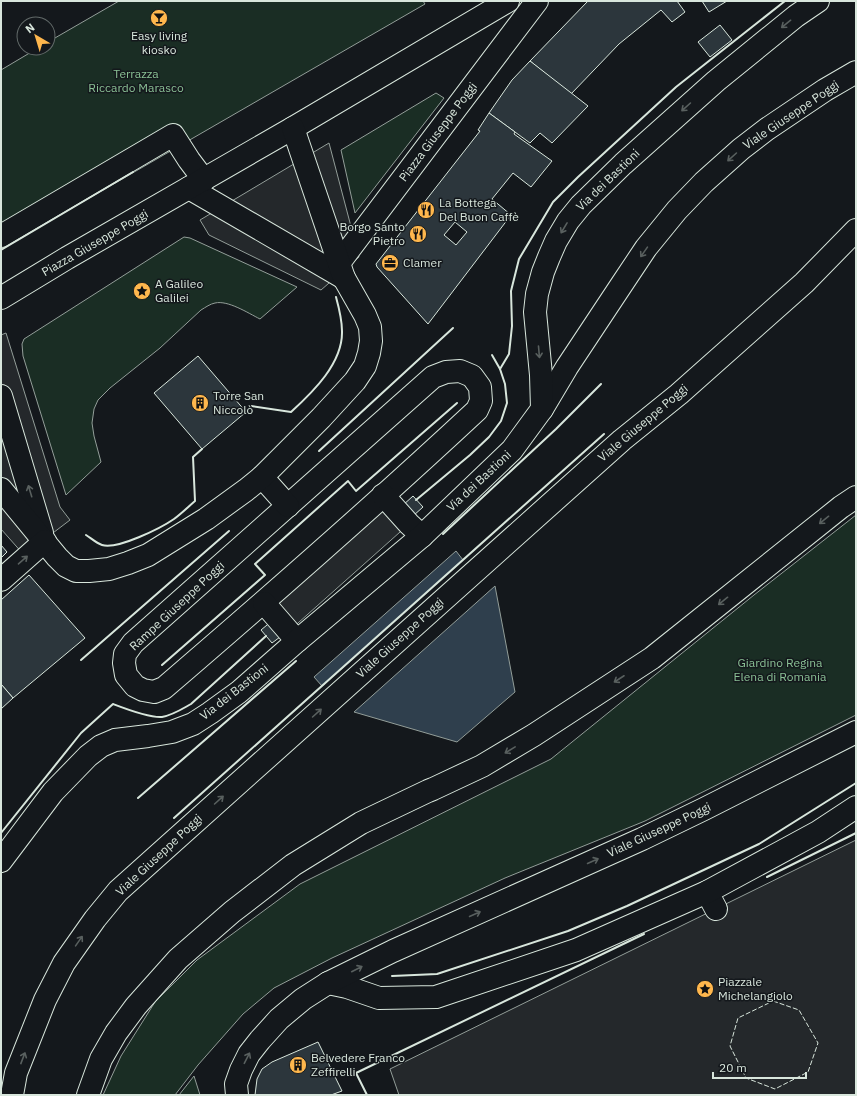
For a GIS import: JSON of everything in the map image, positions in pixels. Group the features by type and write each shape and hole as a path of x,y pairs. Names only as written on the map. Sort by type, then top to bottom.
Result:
{"street":[{"name":"Piazza Giuseppe Poggi","path":"1,298 508,1"},
{"name":"Piazza Giuseppe Poggi","path":"342,271 537,1"},
{"name":"Via dei Bastioni","path":"1,861 54,792 88,756 101,746 115,740 172,732 193,724 239,692 422,536 512,450 542,409 541,376 535,312 537,294 549,257 556,241 568,221 581,205 623,164 716,81 796,16 818,1"},
{"name":"Viale Giuseppe Poggi","path":"542,409 567,367 646,248 677,210 714,173 741,149 767,129 825,90 856,72"},
{"path":"1,489 66,566 76,571 109,569 148,555 206,519 246,490 262,477 321,418 355,381 365,366 369,353 371,341 370,327 342,271 293,128"},
{"path":"1,236 173,135 189,160 196,184 342,271"},
{"name":"Viale Giuseppe Poggi","path":"12,1095 16,1073 42,1008 64,963 95,919 118,891 599,460 679,394 804,283 856,230"},
{"name":"Rampe Giuseppe Poggi","path":"460,371 472,376 480,387 481,401 477,410 416,467 383,495 264,603 164,688 154,692 143,690 135,686 126,675 124,663 125,654 133,643 433,377 446,372 460,371"},
{"path":"1,396 45,542"},
{"path":"262,477 288,506"},
{"path":"383,495 422,536"},
{"path":"88,1095 101,1059 116,1033 136,1006 178,959 232,912 293,865 361,823 482,766 534,735 652,658 841,507 856,497"},
{"path":"1,580 45,542"},
{"path":"264,603 297,641"},
{"name":"Viale Giuseppe Poggi","path":"237,1095 236,1084 241,1070 249,1054 260,1040 279,1019 303,999 328,983 393,950 704,809 856,732"},
{"path":"328,983 347,987 379,998 436,997 576,950 712,901 856,807"}],"green space":[{"name":"Terrazza Riccardo Marasco","path":"119,1 423,1 425,4 1,249 1,70 25,56 56,56 56,37"},
{"path":"436,93 444,98 355,213 341,150"},
{"path":"184,237 190,238 297,287 260,319 226,303 215,303 208,306 201,310 160,348 110,388 98,400 94,409 92,423 101,462 66,495 23,356 22,344 24,339"},
{"name":"Giardino Regina Elena di Romania","path":"856,515 856,715 645,821 505,878 332,958 274,988 243,1014 198,1065 175,1095 103,1095 121,1056 155,1002 197,960 300,884 551,759 754,595"},
{"path":"194,1076 200,1095 179,1095"}],"shaded area":[{"path":"329,143 359,257 321,290 209,235 200,220"},
{"path":"6,333 60,507 70,520 24,555 1,529 1,335"},
{"path":"383,495 409,524 289,631 264,603"},
{"name":"Piazzale Michelangiolo","path":"856,840 856,1095 399,1095 390,1069"}],"water":[{"path":"456,551 463,560 322,686 314,677"},
{"path":"495,586 515,692 457,742 354,712"}],"building":[{"path":"588,1 677,1 685,12 672,22 661,10 619,44 571,94 530,61"},
{"path":"702,1 727,1 709,12"},
{"path":"720,25 732,40 710,57 698,42"},
{"path":"530,61 588,106 552,143 540,133 530,143 489,113 512,80"},
{"path":"489,113 515,132 514,134 552,161 531,187 513,173 492,199 511,215 428,324 377,267 376,264 480,131 478,130","holes":["455,222 467,232 456,245 444,235"]},
{"name":"Torre San Niccolò","path":"198,356 246,412 202,449 154,393"},
{"path":"413,496 423,507 413,516 402,506"},
{"path":"1,545 7,552 1,558"},
{"path":"29,575 85,638 13,698 1,684 1,600"},
{"path":"273,620 284,634 272,643 261,630"},
{"path":"1,684 13,698 1,709"},
{"name":"Belvedere Franco Zeffirelli","path":"318,1042 342,1091 331,1095 255,1095 257,1079 262,1069 272,1062"}],"fence":[{"path":"773,1001 799,1010 818,1043 808,1072 775,1089 746,1078 730,1046 738,1018 773,1001"}],"wall":[{"path":"500,369 509,354 512,326 511,291 519,259 553,202 676,87 785,1"},
{"path":"1,250 133,172"},
{"path":"246,412 251,406 291,412 325,376 338,354 341,343 342,331 336,297"},
{"path":"319,451 453,328"},
{"path":"416,500 470,455 489,437 501,421 507,403 505,384 500,369 492,355"},
{"path":"443,534 556,429 601,384"},
{"path":"162,665 265,575 255,564 348,481 356,491 457,403"},
{"path":"174,818 604,434"},
{"path":"86,535 102,545 109,546 139,537 174,519 195,501 193,457 202,449"},
{"path":"81,660 229,531"},
{"path":"1,833 81,733 113,704 138,713 157,717 174,713 191,704 266,636"},
{"path":"138,798 296,661"},
{"path":"392,976 437,974 568,931 627,906 759,844 856,783"},
{"path":"767,877 856,833"},
{"path":"367,1095 356,1073 644,934"}],"place":[{"name":"Easy living kiosko","path":"159,18"},
{"name":"La Bottega Del Buon Caffè","path":"426,210"},
{"name":"Borgo Santo Pietro","path":"418,234"},
{"name":"Clamer","path":"390,263"},
{"name":"A Galileo Galilei","path":"142,291"},
{"name":"Torre San Niccolò","path":"200,403"},
{"name":"Piazzale Michelangiolo","path":"705,989"},
{"name":"Belvedere Franco Zeffirelli","path":"298,1065"}]}
